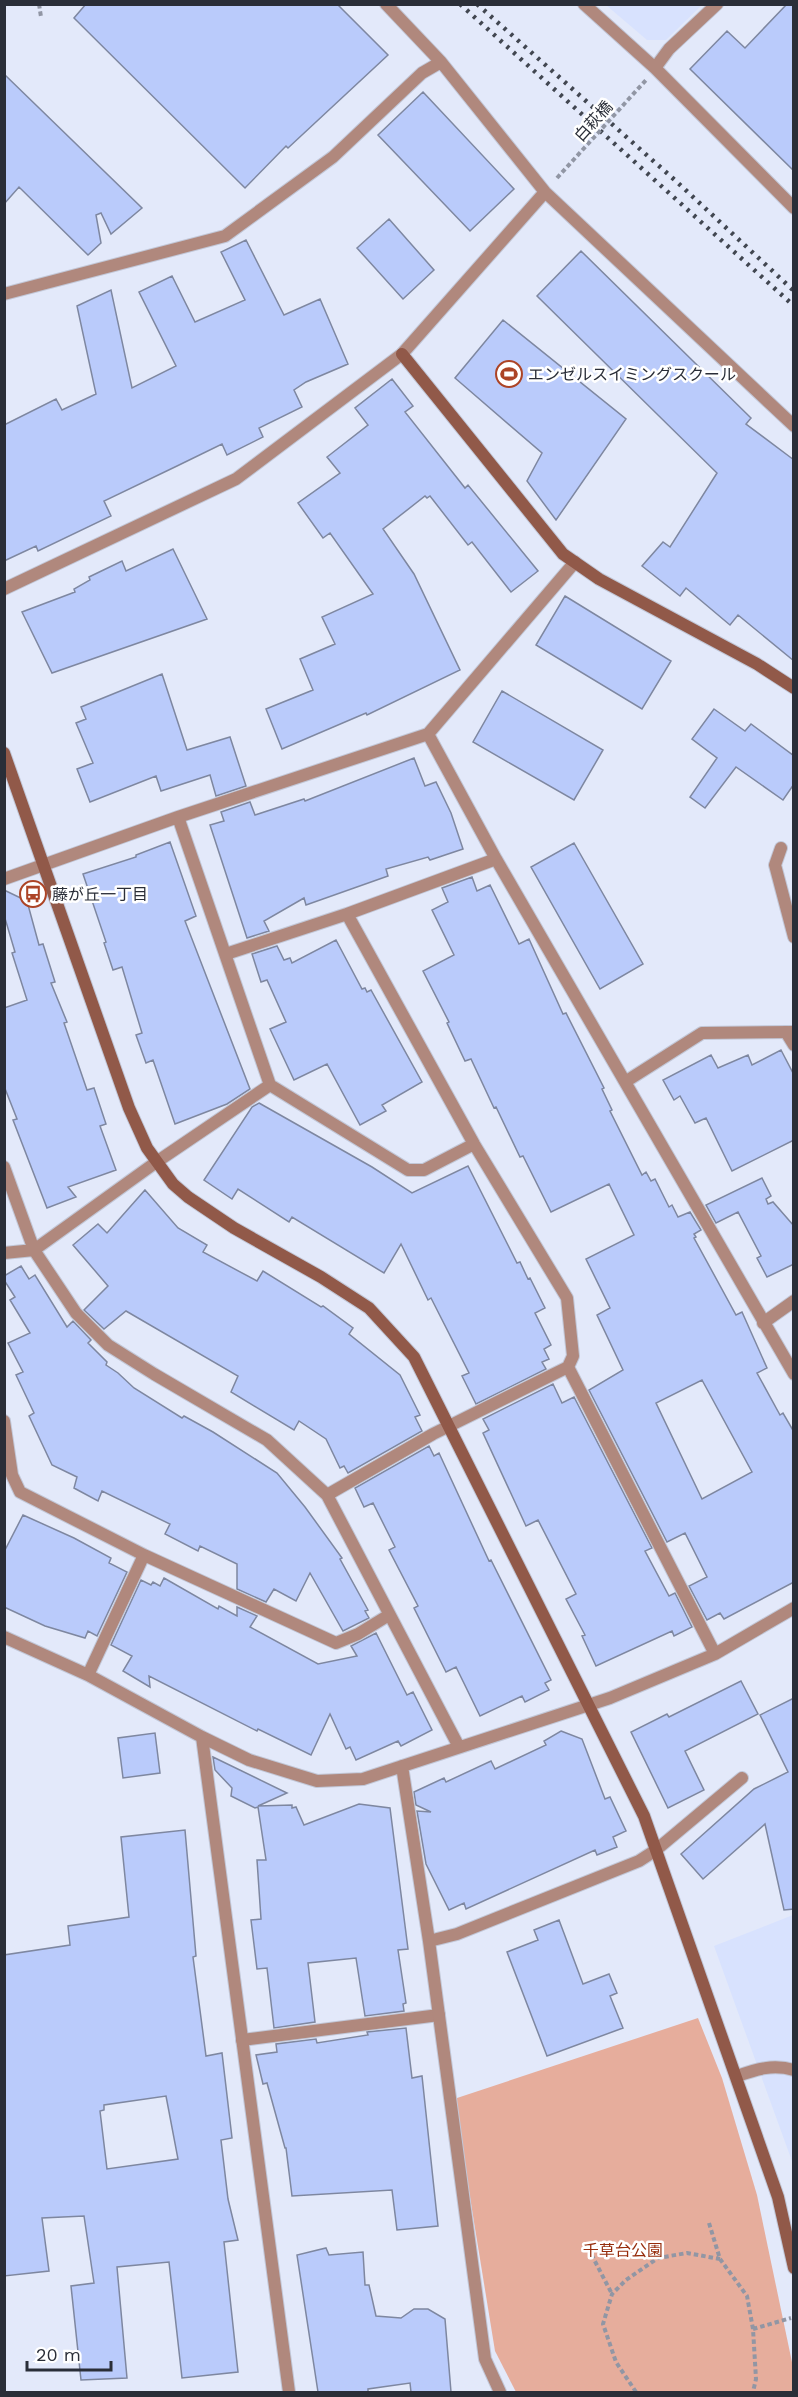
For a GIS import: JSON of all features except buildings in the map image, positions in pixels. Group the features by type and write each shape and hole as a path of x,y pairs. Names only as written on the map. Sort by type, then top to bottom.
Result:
{"street":[{"path":"386,4 441,62 544,192 794,426"},
{"path":"584,4 655,68 794,208"},
{"path":"655,68 669,48 717,4"},
{"path":"4,294 225,236 333,157 422,73 441,62"},
{"path":"4,589 236,479 402,354 544,192"},
{"path":"402,354 563,554 599,579 757,664 794,688"},
{"path":"4,879 178,817 428,734 574,562"},
{"path":"428,734 496,859 794,1374"},
{"path":"4,753 129,1108 156,1163 173,1184 188,1197 234,1228 321,1277 369,1308 414,1357 634,1795 737,2076 778,2197 794,2268"},
{"path":"178,817 270,1085 408,1170 424,1170 474,1144"},
{"path":"781,848 775,865 794,937"},
{"path":"226,954 347,914 496,859"},
{"path":"327,1495 449,1426 568,1366 573,1356 567,1298 474,1144 347,914"},
{"path":"625,1082 702,1033 790,1032 794,1045"},
{"path":"4,1253 34,1250 270,1085"},
{"path":"4,1167 34,1250 70,1305 108,1345 267,1440 327,1495 344,1523 389,1615 459,1747"},
{"path":"763,1323 794,1301"},
{"path":"568,1366 715,1654"},
{"path":"4,1421 12,1475 20,1492 144,1555 336,1643 358,1634 389,1615"},
{"path":"88,1675 144,1555"},
{"path":"4,1637 88,1675 249,1760 317,1781 363,1779 589,1705 715,1654 794,1608"},
{"path":"202,1737 289,2392"},
{"path":"402,1766 429,1941 485,2359 501,2392"},
{"path":"429,1941 457,1934 629,1865 656,1850 742,1778"},
{"path":"242,2040 439,2015"},
{"path":"737,2076 767,2066 781,2066 794,2070"}],"path":[{"path":"39,4 41,17"},
{"name":"白萩橋","path":"557,178 646,80"},
{"path":"709,2223 720,2259 747,2296 753,2329 756,2379 753,2392"},
{"path":"588,2248 612,2294"},
{"path":"636,2392 616,2362 603,2324 612,2294 626,2280 658,2258 687,2253 720,2259"},
{"path":"753,2329 791,2318"}],"shaded area":[{"path":"606,5 702,5 666,40 647,40"},
{"path":"793,1915 793,2164 714,1946"}],"green space":[{"name":"千草台公園","path":"698,2018 722,2078 757,2195 793,2367 793,2392 516,2392 495,2351 454,2099"}],"railway":[{"path":"460,4 794,306"},
{"path":"477,4 677,182 794,291"}],"place":[{"name":"エンゼルスイミングスクール","path":"509,374"},
{"name":"藤が丘一丁目","path":"33,894"}]}
